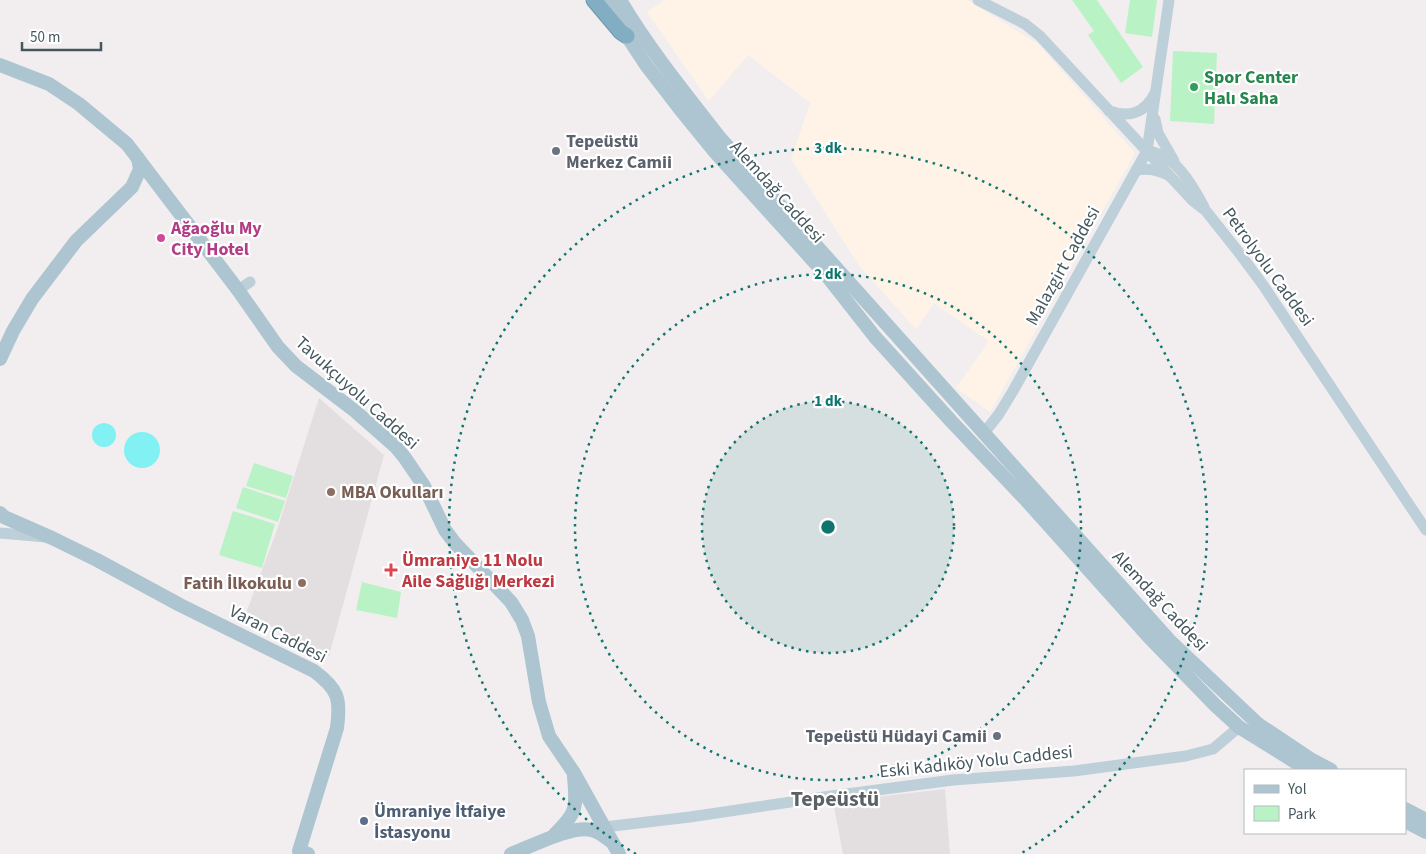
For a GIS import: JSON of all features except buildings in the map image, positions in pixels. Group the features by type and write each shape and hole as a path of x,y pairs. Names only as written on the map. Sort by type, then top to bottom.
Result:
{"highway":[{"path":"594,0 626,36"}],"main road":[{"name":"Alemdağ Caddesi","path":"606,0 626,36 646,65 715,152 827,276 875,337 951,421 1149,637 1238,727 1306,769"},
{"name":"Alemdağ Caddesi","path":"620,0 681,88 720,138 1162,633 1189,661 1258,724 1312,760 1329,769"},
{"name":"Petrolyolu Caddesi","path":"978,0 1026,24 1040,36 1169,176 1193,201 1206,211 1263,286 1421,513 1426,530"},
{"name":"Malazgirt Caddesi","path":"984,433 999,414 1013,391 1147,151 1169,0"},
{"name":"Tavukçuyolu Caddesi","path":"0,65 49,84 79,104 127,144 244,286 278,347 296,366 354,411 406,458 424,486 445,530 511,602 522,620 528,636 539,702 549,736 574,773 616,848"},
{"path":"1109,112 1123,115 1139,112 1149,103 1157,90"},
{"name":"Malazgirt Caddesi","path":"1154,110 1158,133 1206,211"},
{"path":"1147,151 1166,157 1176,165"},
{"path":"0,359 13,331 32,299 76,241 132,187 140,169 138,158"},
{"path":"1136,170 1158,170 1169,176"},
{"path":"132,187 145,184 165,192"},
{"path":"974,444 984,433"},
{"name":"Varan Caddesi","path":"0,513 4,517 52,538 188,609 314,671 330,683 338,701 337,728 303,852"},
{"name":"Varan Caddesi","path":"0,533 52,538"},
{"name":"Eski Kadıköy Yolu Caddesi","path":"591,829 700,816 953,780 1074,771 1186,756 1213,749 1238,727"},
{"path":"554,836 570,820 575,808 574,773"},
{"path":"1406,810 1426,820"},
{"path":"1406,821 1426,832"},
{"path":"511,854 534,846 554,836 591,829 616,848"}],"shaded area":[{"path":"665,0 967,0 1038,44 1135,153 990,412 956,388 989,341 934,303 916,329 860,267 791,159 810,103 748,55 709,101 647,12"},
{"path":"319,398 384,455 329,656 246,613 277,530"},
{"path":"945,789 950,854 843,854 833,802"}],"green space":[{"path":"1072,0 1097,0 1143,67 1121,83 1088,35 1094,31"},
{"path":"1130,0 1157,0 1152,37 1125,33"},
{"name":"Spor Center Halı Saha","path":"1173,51 1217,53 1214,124 1170,121"},
{"path":"254,463 293,476 286,498 246,486"},
{"path":"243,487 285,501 278,522 236,508"},
{"path":"233,511 275,524 262,568 219,555"},
{"path":"362,582 401,592 397,618 356,610"}],"water":[{"path":"104,423 112,427 116,435 112,443 104,447 96,443 92,435 96,427"},
{"path":"142,432 154,438 160,450 154,462 142,468 130,462 124,450 130,438"}],"place":[{"name":"Spor Center Halı Saha","path":"1194,87"},
{"name":"Tepeüstü Merkez Camii","path":"556,151"},
{"name":"Ağaoğlu My City Hotel","path":"161,238"},
{"name":"MBA Okulları","path":"331,492"},
{"name":"Ümraniye 11 Nolu Aile Sağlığı Merkezi","path":"391,570"},
{"name":"Fatih İlkokulu","path":"302,583"},
{"name":"Tepeüstü Hüdayi Camii","path":"997,736"},
{"name":"Ümraniye İtfaiye İstasyonu","path":"364,821"}],"district":[{"name":"Tepeüstü","path":"835,799"}]}
